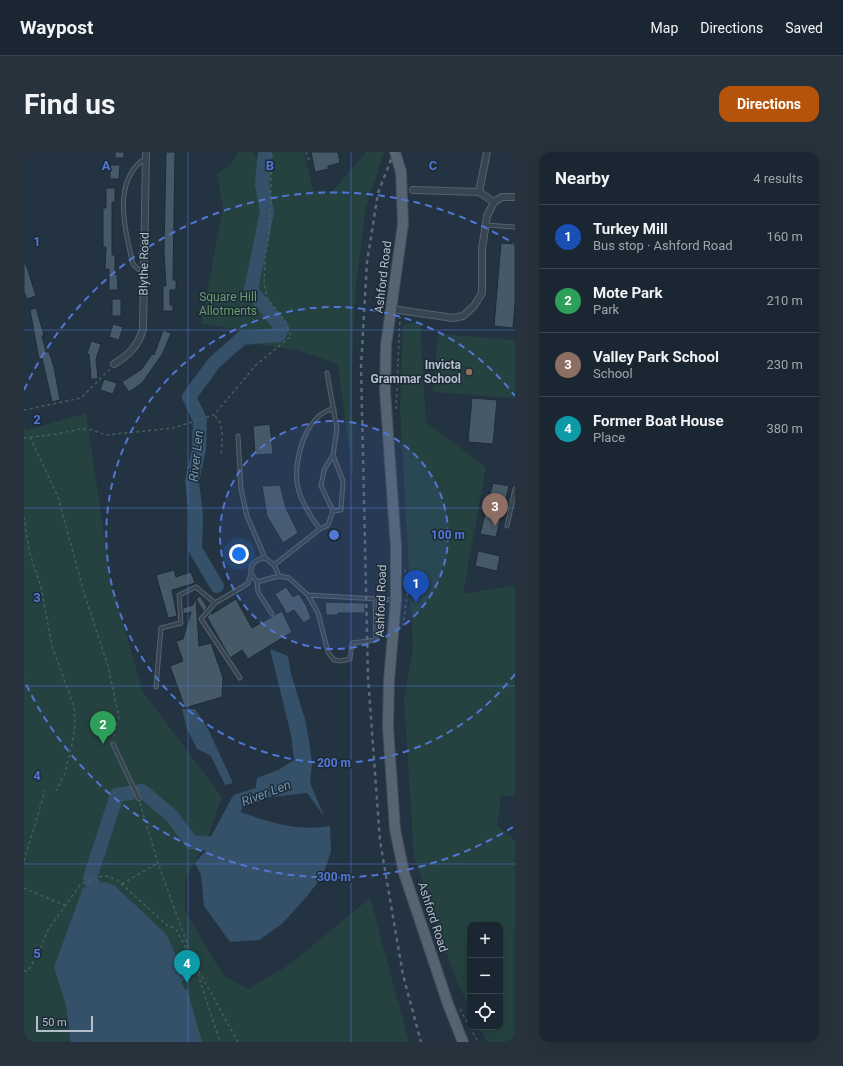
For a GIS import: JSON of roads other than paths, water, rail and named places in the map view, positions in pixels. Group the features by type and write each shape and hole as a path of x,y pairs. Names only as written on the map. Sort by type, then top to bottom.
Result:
{"main road":[{"name":"Ashford Road","path":"395,152 401,172 403,224 396,309 386,345 385,391 396,547 396,600 389,680 388,727 394,829 404,873 448,1004 463,1042"}],"street":[{"path":"479,192 487,152"},
{"name":"Blythe Road","path":"114,364 128,356 140,340 143,329 146,155"},
{"path":"413,190 479,192 494,202"},
{"path":"396,309 453,318 463,316 474,306 482,293 482,249 487,216 494,202 502,197 515,197"}],"lane":[{"path":"144,272 133,264 124,223 123,201 133,170 146,155"},
{"path":"486,225 515,227"},
{"path":"274,565 320,529 328,525 333,511 321,486 324,470 333,455 337,429 327,373"},
{"path":"320,529 307,513 298,488 297,466 301,447 311,424 326,410 334,409"},
{"path":"238,436 241,489 247,516 265,558 274,565 279,576"},
{"path":"333,455 343,481 341,510 333,511"},
{"path":"507,526 515,489"},
{"path":"240,678 201,620 215,603 248,583 251,574 250,569 254,562 265,558"},
{"path":"251,574 257,582 258,592 272,614"},
{"path":"257,582 279,576 289,578 308,595 318,613 328,652 334,660 341,662 350,659 352,643 376,640 375,599"},
{"path":"156,687 161,628 181,623 179,595 196,587 215,603"},
{"path":"308,595 396,600"},
{"path":"112,743 139,799"}],"water":[{"path":"270,649 288,656 291,674 305,719 309,740 312,763 310,783 324,816 307,793 238,801 236,797 255,793 257,778 278,770 294,760 291,735"},
{"path":"182,709 195,709 208,729 233,783 225,785 211,756 197,749 187,729"},
{"path":"235,810 282,824 306,828 330,826 331,852 323,875 308,895 282,924 259,940 230,942 204,906 201,875 195,863 225,828 228,813"},
{"path":"105,882 115,886 165,933 186,979 181,982 185,990 187,989 202,1042 71,1042 66,1005 54,967 83,888 96,883"}],"waterway":[{"name":"River Len","path":"217,586 195,549 196,516 192,481 199,449 200,420 189,397 214,363 242,338 279,335 282,328 251,290 267,212 262,184 265,152"},
{"name":"River Len","path":"93,884 90,878 117,795 142,791 171,815 191,842 215,844 238,801 257,795"}],"railway":[{"path":"394,152 378,193 367,262 361,367 368,677 380,841 403,975 421,1042"}],"place":[{"name":"Invicta Grammar School","path":"469,372"},
{"name":"Valley Park School","path":"495,526"},
{"name":"Turkey Mill","path":"416,603"},
{"name":"Mote Park","path":"103,744"},
{"name":"Former Boat House","path":"187,983"}],"park label":[{"name":"Square Hill Allotments","path":"228,304"}]}
